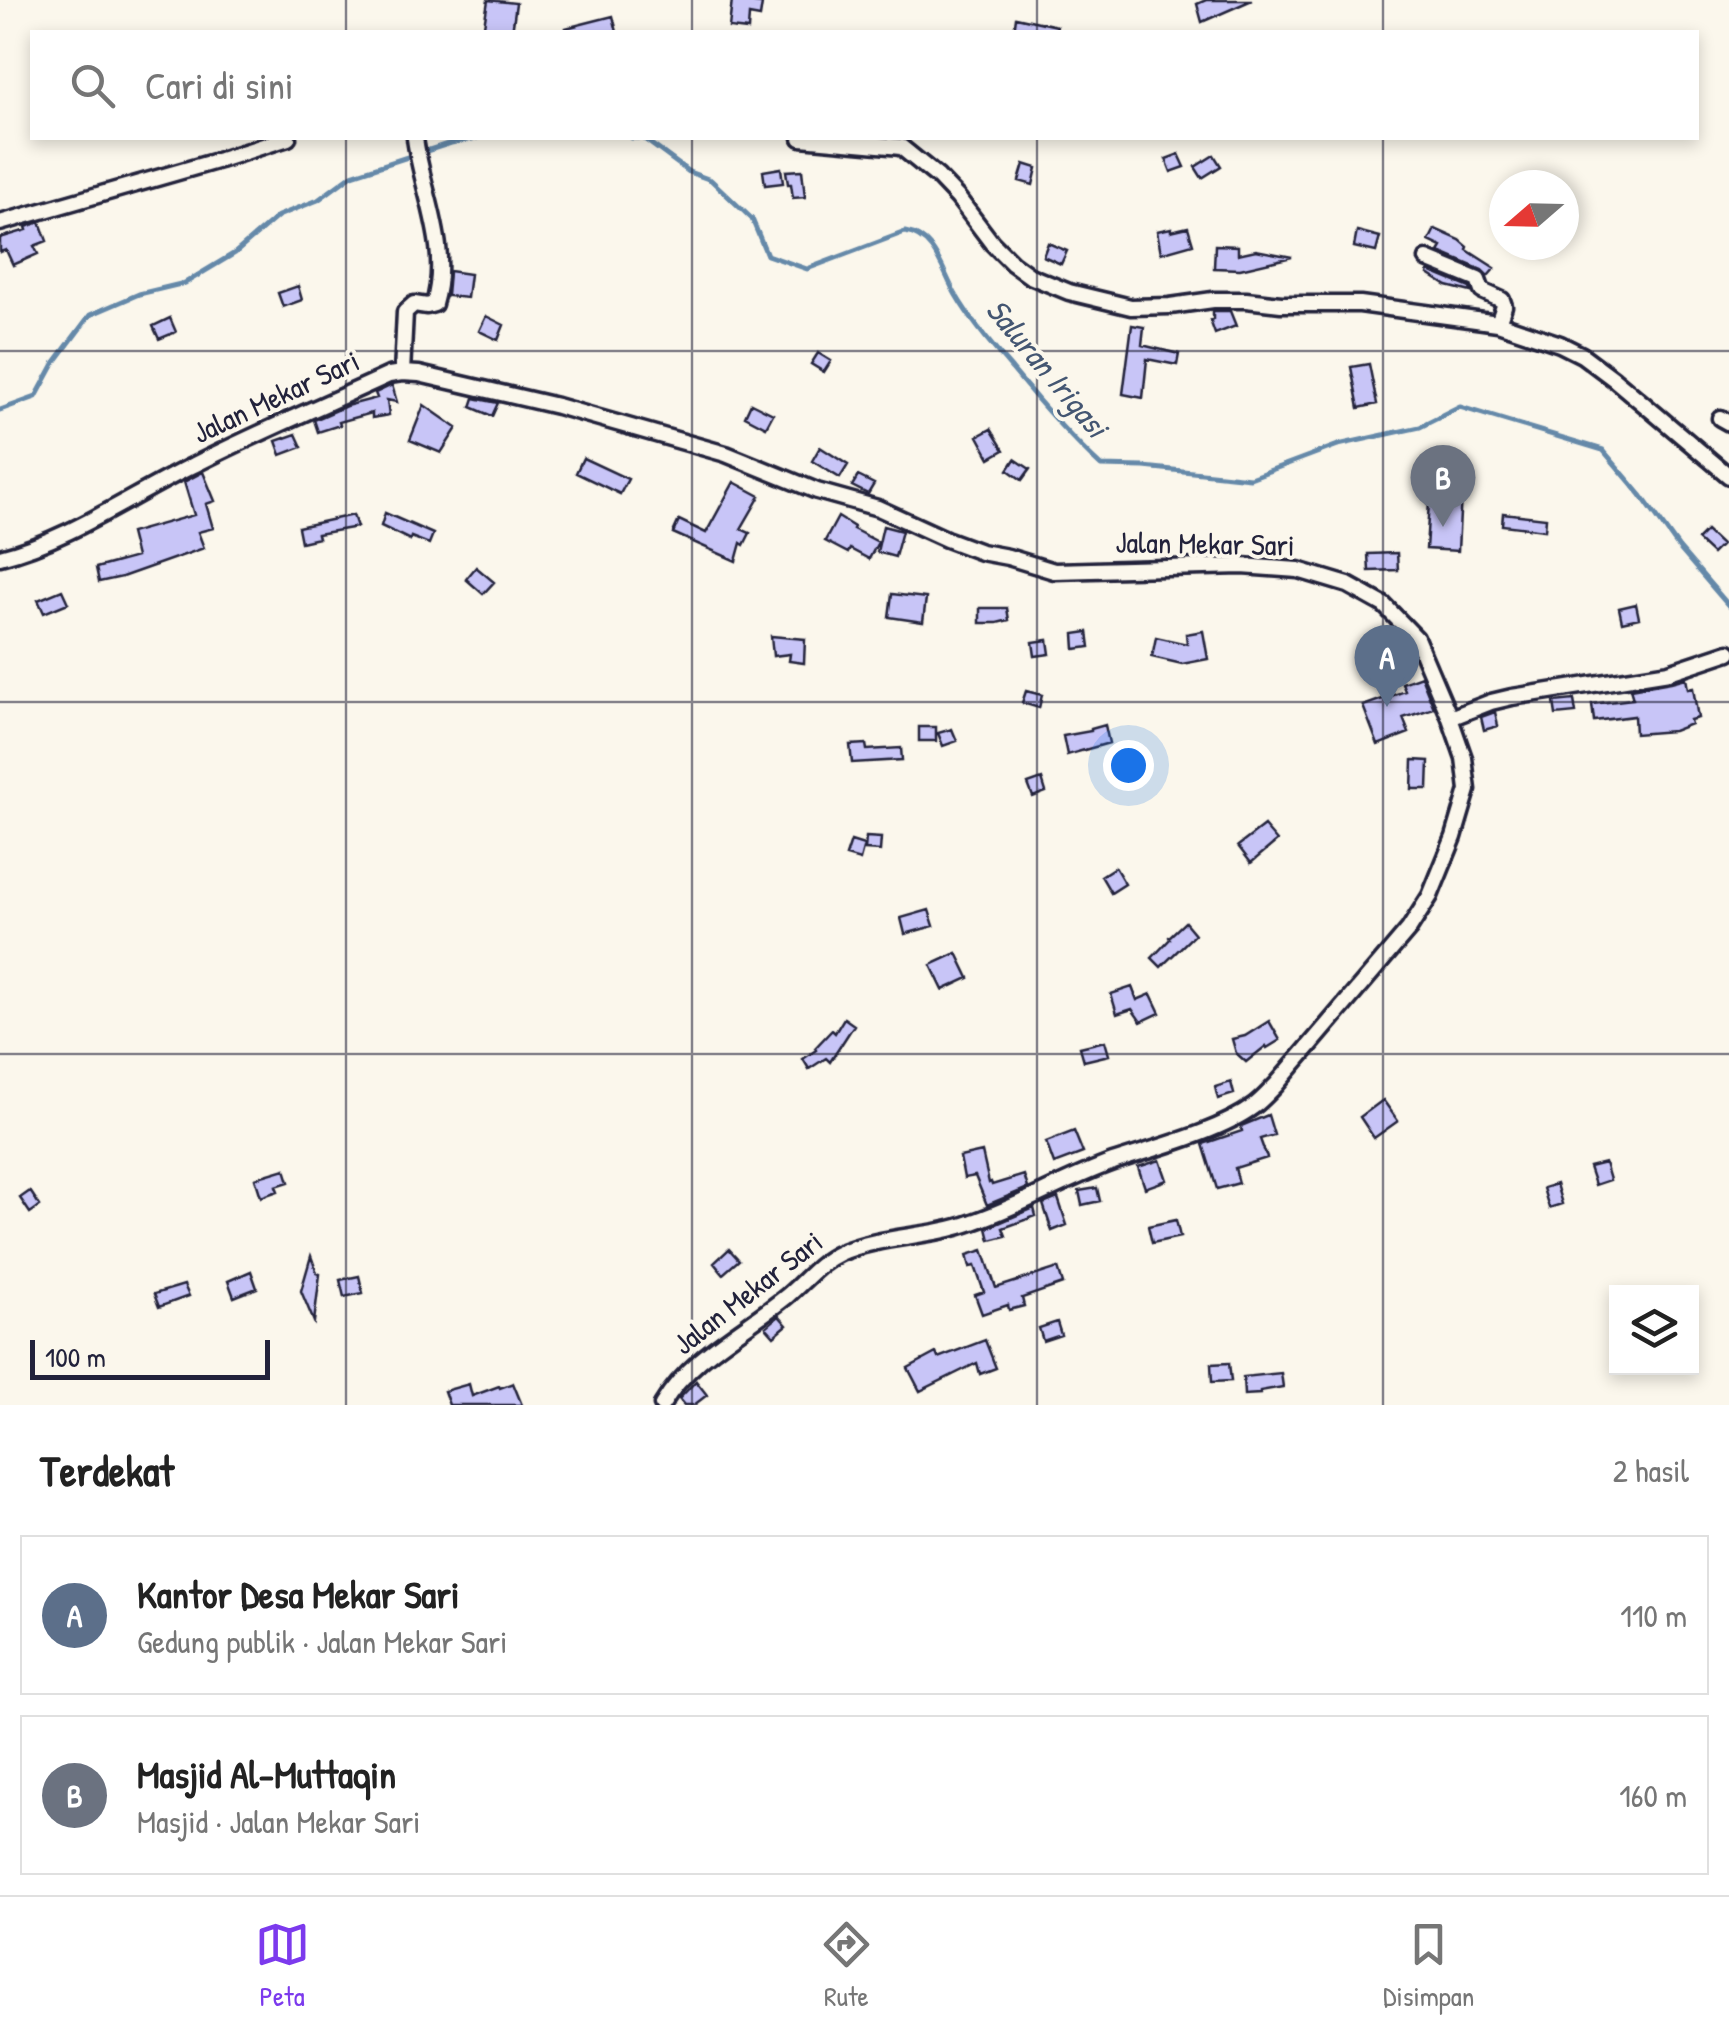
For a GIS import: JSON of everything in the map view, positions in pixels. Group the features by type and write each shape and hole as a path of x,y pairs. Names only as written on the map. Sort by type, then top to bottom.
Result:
{"street":[{"path":"0,223 282,140"},
{"path":"823,140 901,147 938,177 1012,262 1030,276 1069,292 1131,307 1213,300 1360,304 1498,324 1560,344 1582,355 1644,403 1729,476"},
{"path":"402,372 405,312 414,304 434,304 440,268 417,148"},
{"path":"1427,259 1478,280 1482,292 1502,300 1498,324"},
{"name":"Jalan Mekar Sari","path":"0,557 56,538 196,464 402,372 557,406 726,454 817,491 878,508 981,552 1054,571 1242,566 1298,570 1348,585 1384,606 1416,638 1464,758 1468,790 1460,821 1430,896 1409,929 1255,1106 1215,1126 1097,1168 974,1222 838,1254 812,1271 784,1299 724,1341 678,1382 662,1405"},
{"path":"1450,718 1512,697 1669,672 1729,652"}],"building":[{"path":"488,0 516,3 512,30 483,30"},
{"path":"732,0 762,4 760,17 749,15 748,30 729,28"},
{"path":"1206,0 1252,0 1202,22 1197,4"},
{"path":"613,16 616,30 566,30"},
{"path":"1016,17 1057,26 1056,30 1014,30"},
{"path":"1179,154 1185,167 1171,172 1166,159"},
{"path":"1214,155 1221,166 1202,178 1195,167"},
{"path":"1024,164 1037,168 1033,185 1019,181"},
{"path":"781,168 783,183 765,185 763,171"},
{"path":"802,170 805,197 793,198 786,171"},
{"path":"40,222 47,241 34,246 38,254 13,265 6,250 0,252 0,238"},
{"path":"1188,227 1193,244 1161,253 1157,231"},
{"path":"1435,229 1460,240 1467,250 1495,268 1488,276 1439,252 1442,247 1429,241"},
{"path":"1357,231 1380,237 1376,252 1354,247"},
{"path":"1048,243 1067,251 1061,264 1043,256"},
{"path":"1215,245 1238,246 1238,254 1256,250 1292,257 1240,269 1214,268"},
{"path":"449,271 470,274 467,298 447,296"},
{"path":"1429,271 1470,288 1471,292 1447,286"},
{"path":"298,286 302,300 283,307 278,293"},
{"path":"1213,311 1230,311 1236,326 1215,334 1210,320"},
{"path":"486,316 504,325 498,340 479,331"},
{"path":"170,318 176,332 159,339 153,326"},
{"path":"1132,325 1144,327 1142,345 1179,354 1177,365 1147,359 1143,398 1123,394"},
{"path":"818,353 831,361 824,372 811,364"},
{"path":"1369,364 1377,404 1359,408 1351,367"},
{"path":"392,385 397,402 387,400 389,415 372,418 372,413 318,432 314,420 377,398 375,393"},
{"path":"474,398 498,403 492,416 471,407"},
{"path":"751,403 773,414 766,427 745,416"},
{"path":"424,405 457,428 441,453 410,440"},
{"path":"991,429 1004,450 990,458 978,436"},
{"path":"296,434 302,447 281,455 276,441"},
{"path":"820,447 848,465 840,478 812,461"},
{"path":"583,458 628,479 620,494 576,473"},
{"path":"1015,459 1030,469 1022,480 1008,470"},
{"path":"1431,471 1462,474 1458,551 1426,549"},
{"path":"203,472 215,501 206,504 213,528 198,532 204,548 99,582 96,568 136,557 130,533 194,515 184,482"},
{"path":"858,476 874,484 868,494 852,486"},
{"path":"734,482 760,496 741,529 750,533 744,545 741,543 736,561 673,533 679,520 706,533"},
{"path":"385,513 433,534 429,544 381,526"},
{"path":"1503,513 1546,518 1545,530 1502,525"},
{"path":"353,515 357,527 317,534 318,538 301,542 298,527"},
{"path":"838,517 878,542 869,559 825,541"},
{"path":"883,526 902,531 895,557 877,552"},
{"path":"1706,531 1721,545 1712,554 1697,540"},
{"path":"1397,553 1398,570 1369,571 1368,554"},
{"path":"476,567 494,582 483,594 466,579"},
{"path":"62,590 68,603 44,613 38,600"},
{"path":"892,594 926,598 923,622 889,617"},
{"path":"1636,604 1639,618 1622,622 1619,608"},
{"path":"980,608 1007,608 1009,620 980,623"},
{"path":"1203,631 1208,659 1182,664 1152,657 1156,637 1187,644 1186,634"},
{"path":"1088,632 1090,647 1075,649 1074,634"},
{"path":"771,636 805,639 804,663 789,661 790,654 773,656"},
{"path":"1048,640 1050,654 1035,656 1033,642"},
{"path":"1421,676 1434,708 1403,718 1409,733 1378,745 1363,706 1405,691 1402,683"},
{"path":"1686,678 1688,689 1693,688 1698,718 1690,720 1691,724 1673,731 1635,734 1634,716 1594,721 1592,704 1633,699 1630,689"},
{"path":"1026,691 1042,695 1039,708 1022,703"},
{"path":"1574,700 1576,713 1556,715 1554,702"},
{"path":"1495,712 1498,726 1484,730 1481,717"},
{"path":"1105,725 1109,743 1067,755 1063,736"},
{"path":"919,727 936,727 936,741 919,741"},
{"path":"952,729 957,741 943,746 938,733"},
{"path":"866,744 867,750 901,748 902,760 852,763 850,745"},
{"path":"1413,760 1429,761 1428,789 1412,789"},
{"path":"1042,779 1046,792 1033,797 1028,784"},
{"path":"1264,826 1277,841 1251,863 1238,846"},
{"path":"866,837 881,838 880,851 865,850"},
{"path":"851,841 864,845 860,860 846,856"},
{"path":"1115,867 1125,884 1111,893 1101,876"},
{"path":"929,910 934,926 905,934 901,918"},
{"path":"1185,922 1195,934 1161,967 1152,958"},
{"path":"957,953 969,978 943,990 931,965"},
{"path":"1132,987 1137,1000 1151,994 1160,1013 1141,1022 1132,1009 1117,1014 1111,994"},
{"path":"844,1018 854,1025 830,1062 826,1058 809,1069 803,1059 832,1030 835,1033"},
{"path":"1269,1021 1280,1040 1246,1062 1236,1053 1232,1039"},
{"path":"1105,1041 1109,1055 1084,1061 1080,1047"},
{"path":"1231,1082 1234,1094 1218,1099 1215,1087"},
{"path":"1383,1100 1398,1121 1374,1138 1360,1117"},
{"path":"1268,1115 1274,1135 1260,1139 1267,1158 1235,1168 1239,1183 1217,1189 1203,1144 1242,1131 1241,1126"},
{"path":"1074,1131 1083,1153 1054,1164 1046,1142"},
{"path":"982,1152 989,1183 1024,1175 1028,1188 987,1205 975,1176 964,1178 960,1157"},
{"path":"1160,1160 1167,1180 1145,1188 1138,1167"},
{"path":"1605,1163 1610,1180 1595,1185 1589,1167"},
{"path":"285,1169 289,1182 261,1197 255,1178"},
{"path":"1556,1184 1562,1204 1549,1208 1543,1188"},
{"path":"1097,1188 1100,1201 1082,1205 1079,1191"},
{"path":"30,1191 40,1206 30,1213 20,1198"},
{"path":"1058,1198 1067,1225 1052,1231 1043,1204"},
{"path":"1034,1208 1036,1216 1003,1228 1006,1236 990,1240 987,1228"},
{"path":"1176,1220 1180,1237 1152,1243 1148,1226"},
{"path":"729,1249 739,1260 723,1274 714,1263"},
{"path":"983,1250 996,1288 1058,1268 1063,1284 1022,1298 1024,1306 1009,1310 1008,1305 982,1314 975,1295 984,1292 967,1255"},
{"path":"311,1256 320,1274 314,1322 301,1291"},
{"path":"251,1271 257,1288 234,1297 228,1281"},
{"path":"359,1276 363,1293 344,1297 340,1280"},
{"path":"184,1285 189,1296 159,1307 154,1294"},
{"path":"779,1316 787,1325 774,1336 766,1327"},
{"path":"1057,1322 1061,1335 1043,1341 1039,1328"},
{"path":"985,1340 996,1368 980,1374 977,1363 920,1391 908,1368 936,1353 938,1358"},
{"path":"1229,1363 1231,1381 1212,1382 1211,1364"},
{"path":"1281,1373 1283,1387 1244,1395 1243,1377"},
{"path":"696,1381 707,1395 694,1405 684,1405 679,1399"},
{"path":"513,1383 522,1405 449,1405 444,1391 469,1384 472,1396"}],"waterway":[{"name":"Saluran Irigasi","path":"0,410 36,397 55,362 90,315 139,294 185,283 235,253 278,216 318,200 352,175 467,140"},
{"name":"Saluran Irigasi","path":"646,140 689,172 711,180 752,219 767,255 807,269 905,232 916,235 937,256 956,295 982,333 1101,466 1250,478 1338,445 1420,427 1460,407 1603,450 1729,606"}],"place":[{"name":"Masjid Al-Muttaqin","path":"1443,527"},
{"name":"Kantor Desa Mekar Sari","path":"1387,707"}]}
